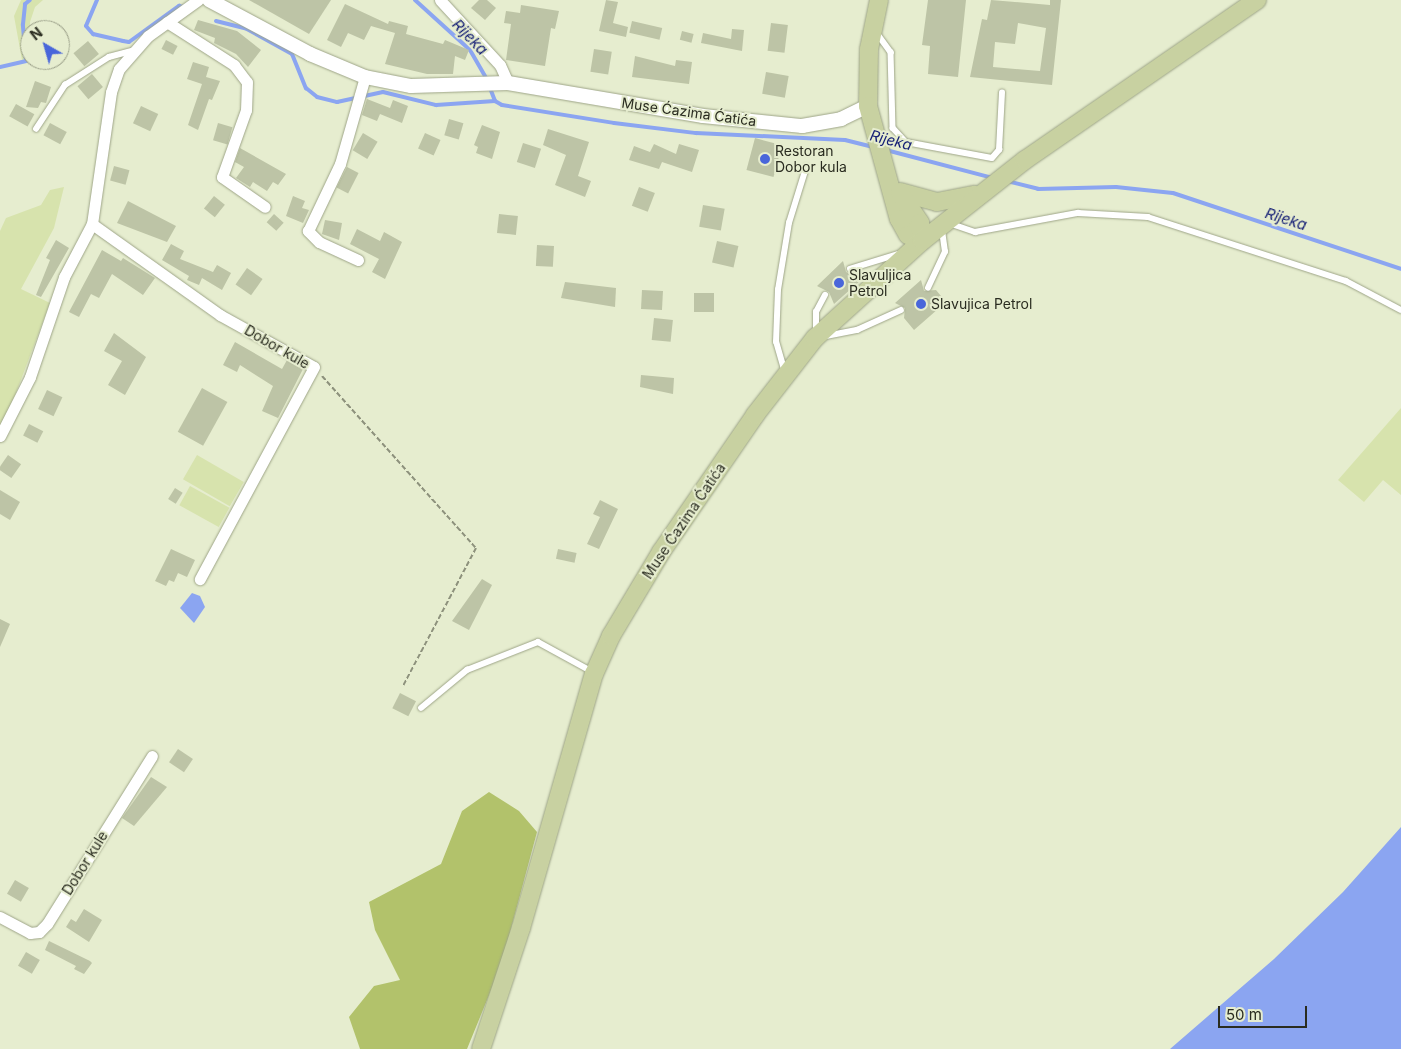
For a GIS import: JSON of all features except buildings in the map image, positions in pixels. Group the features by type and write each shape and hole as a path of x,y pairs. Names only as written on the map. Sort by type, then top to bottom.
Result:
{"main road":[{"path":"879,0 867,74 868,106 873,127 893,183 908,249"},
{"path":"908,249 1025,160 1256,0"},
{"path":"893,183 937,202 985,190"},
{"path":"893,183 920,222 908,249"},
{"path":"901,224 914,240 908,249"},
{"name":"Muse Ćazima Ćatića","path":"480,1049 521,928 594,674 611,636 662,552 785,375 815,338 908,249"}],"street":[{"path":"0,436 30,376 64,277 92,224 111,92 119,69 134,50 167,22 198,0"},
{"name":"Muse Ćazima Ćatića","path":"209,0 363,84 471,86 504,83 703,116 802,126 841,119 868,106"},
{"path":"440,0 500,65 504,83"},
{"path":"167,22 234,65 247,82 246,110 222,177 265,207"},
{"path":"358,260 319,242 308,231 340,164 363,84"},
{"name":"Dobor kule","path":"92,224 220,314 314,367 200,579"},
{"name":"Dobor kule","path":"0,917 30,934 47,924 152,756"}],"lane":[{"path":"873,29 891,52 893,128 906,142 992,158 1000,150 1002,93"},
{"path":"36,129 65,85 109,57 134,50"},
{"path":"785,375 776,342 778,290 789,223 806,168"},
{"path":"928,288 945,252 944,223 975,232 1078,213 1148,217 1346,281 1401,310"},
{"path":"850,269 908,249"},
{"path":"825,295 816,312 815,338 857,330 901,310"},
{"path":"421,708 467,670 538,642 594,674"}],"path":[{"path":"314,367 476,548 403,686"}],"green space":[{"path":"21,0 43,0 35,7 31,20 20,20 20,49 14,16"},
{"path":"64,187 54,228 21,289 50,303 11,406 0,426 0,231 6,218 41,205 50,190"},
{"path":"1401,408 1401,495 1383,480 1364,502 1338,480"},
{"path":"197,455 244,482 230,506 183,479"},
{"path":"190,486 229,508 219,527 179,505"},
{"path":"489,792 519,811 537,832 501,966 467,1049 360,1049 349,1017 374,986 400,980 375,930 369,902 441,864 462,811"}],"water":[{"path":"192,593 200,596 205,607 194,623 180,608"},
{"path":"1401,827 1401,1049 1170,1049 1274,959 1343,892"}],"waterway":[{"path":"0,67 26,61 23,24 25,4 30,0"},
{"path":"97,0 86,26 93,34 129,42 179,6 184,7"},
{"name":"Rijeka","path":"415,0 470,50 488,81"},
{"path":"216,21 247,29 292,54 306,88 317,97 337,102 383,92 436,105 495,101"},
{"name":"Rijeka","path":"490,88 495,101 502,105 614,123 696,133 845,140 874,147"},
{"name":"Rijeka","path":"886,150 993,178"},
{"name":"Rijeka","path":"1007,181 1038,189 1116,187 1173,193 1401,269"}],"place":[{"name":"Restoran Dobor kula","path":"765,159"},
{"name":"Slavuljica Petrol","path":"839,283"},
{"name":"Slavujica Petrol","path":"921,304"}]}
